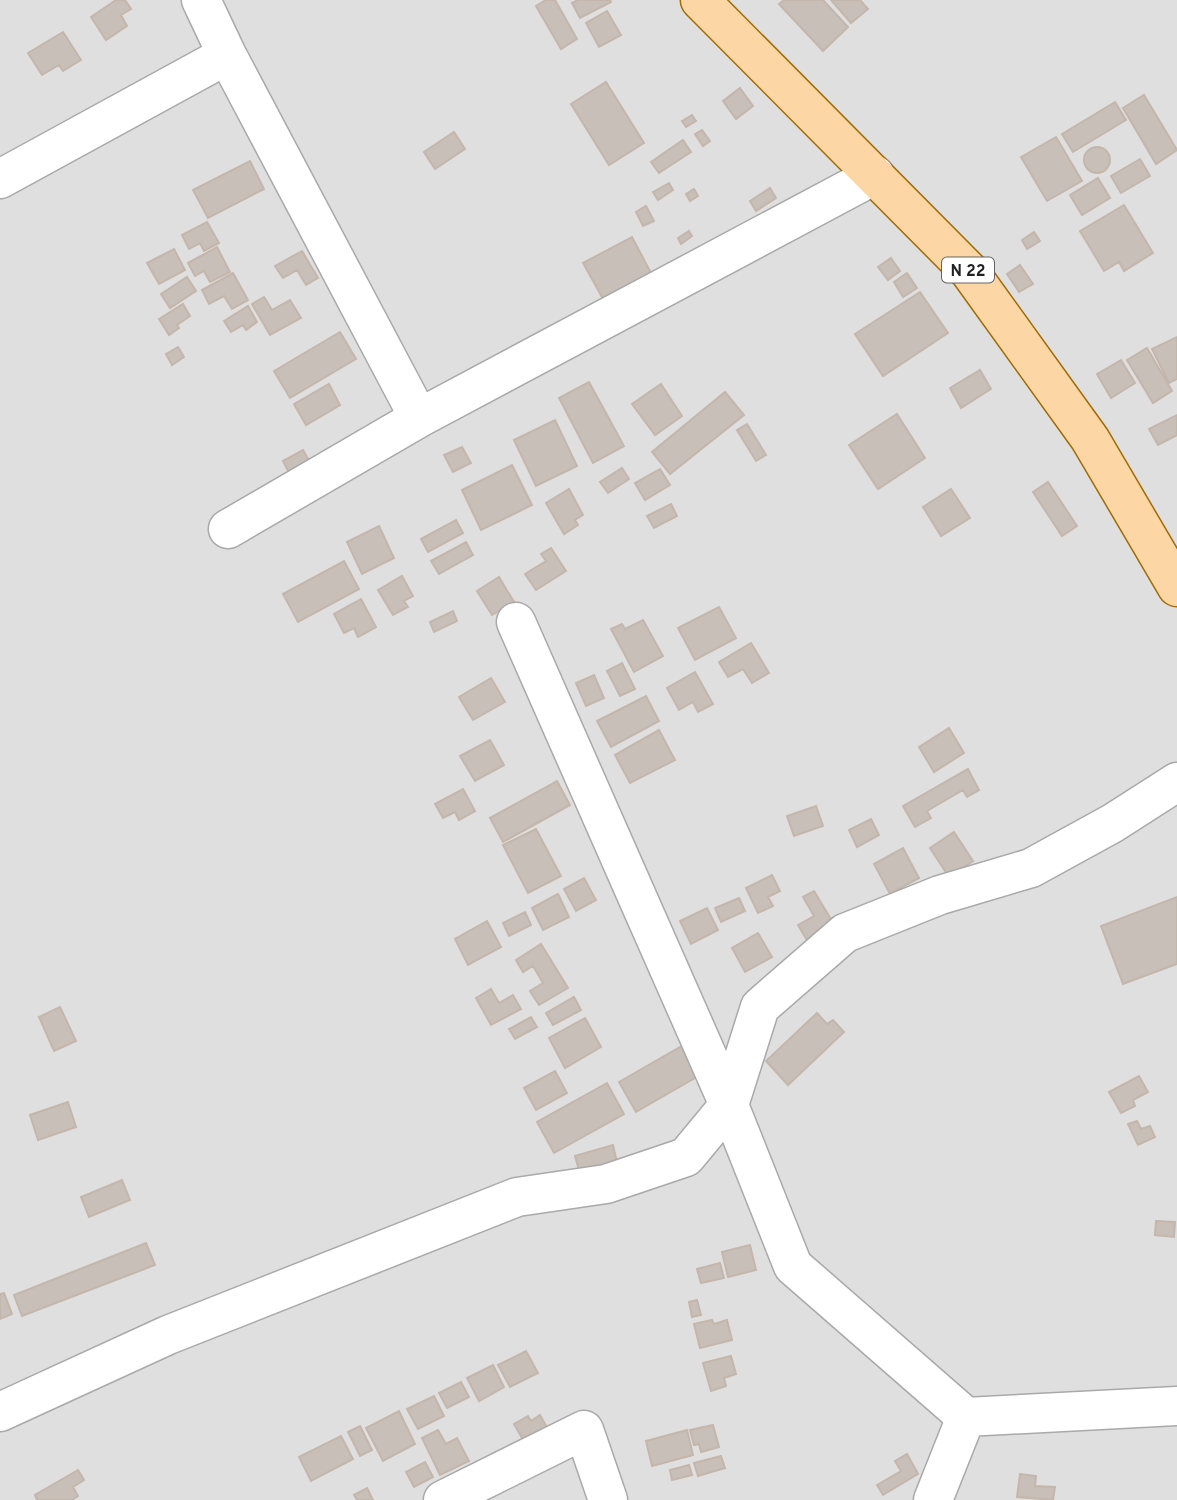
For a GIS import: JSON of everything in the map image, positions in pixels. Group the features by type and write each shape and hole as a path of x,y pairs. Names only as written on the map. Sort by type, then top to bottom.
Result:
{"main road":[{"name":"N 22","path":"700,0 969,271 1090,439 1177,587"}],"street":[{"path":"201,0 227,55 419,418"},
{"path":"0,179 227,55"},
{"path":"228,529 419,418 875,175"},
{"path":"516,622 729,1105 793,1266 966,1417 1177,1406"},
{"path":"0,1412 168,1335 517,1197 606,1184 686,1157 729,1105 760,1007 845,933 940,895 1031,868 1113,823 1177,782"},
{"path":"933,1500 966,1417"},
{"path":"443,1500 584,1430 608,1500"}],"shaded area":[{"path":"0,0 1177,0 1177,1500 0,1500"}],"building":[{"path":"116,0 125,0 131,9 121,15 127,26 106,40 91,17"},
{"path":"546,0 555,0 577,39 561,49 536,6"},
{"path":"578,0 611,2 580,18 572,3"},
{"path":"784,0 823,0 848,27 823,51 779,4"},
{"path":"831,0 860,0 868,9 851,23"},
{"path":"607,11 621,35 599,47 586,23"},
{"path":"63,32 81,60 63,71 59,65 42,75 28,53"},
{"path":"606,82 644,143 609,165 571,104"},
{"path":"740,88 753,106 736,119 723,101"},
{"path":"1144,95 1177,150 1156,164 1123,108"},
{"path":"1115,102 1126,120 1073,152 1062,134"},
{"path":"692,115 696,121 686,127 682,121"},
{"path":"702,130 710,141 703,146 695,134"},
{"path":"454,132 465,149 435,169 424,152"},
{"path":"1056,137 1082,181 1047,201 1021,157"},
{"path":"683,140 691,152 659,173 651,162"},
{"path":"1097,147 1106,151 1110,160 1106,169 1097,173 1088,169 1084,160 1088,151"},
{"path":"1140,159 1150,176 1121,193 1111,176"},
{"path":"250,161 264,189 208,218 193,190"},
{"path":"1098,178 1110,198 1082,215 1070,195"},
{"path":"669,183 673,190 658,200 653,192"},
{"path":"770,188 776,198 756,211 750,201"},
{"path":"694,189 698,196 690,201 686,194"},
{"path":"1124,205 1153,253 1124,271 1119,262 1104,271 1080,231"},
{"path":"646,206 654,221 643,226 636,212"},
{"path":"207,222 219,243 204,251 200,243 189,249 182,235"},
{"path":"689,231 692,236 681,244 678,238"},
{"path":"1034,232 1040,241 1027,249 1022,240"},
{"path":"632,237 651,273 603,299 583,263"},
{"path":"217,247 230,272 210,282 204,271 195,276 188,263"},
{"path":"174,249 185,270 159,284 147,263"},
{"path":"302,251 318,278 306,285 297,270 283,278 275,266"},
{"path":"891,258 900,271 888,280 878,267"},
{"path":"1020,265 1033,284 1019,292 1007,274"},
{"path":"233,273 248,300 232,309 224,296 209,304 202,290"},
{"path":"907,273 917,288 903,297 894,282"},
{"path":"187,277 196,291 170,308 161,294"},
{"path":"920,292 948,333 883,376 855,334"},
{"path":"264,297 272,310 290,300 301,318 270,335 252,304"},
{"path":"183,304 190,316 169,335 159,319"},
{"path":"248,306 257,322 246,330 243,325 231,332 224,321"},
{"path":"340,332 356,359 290,398 274,371"},
{"path":"1177,337 1177,379 1169,383 1152,349"},
{"path":"178,347 184,357 172,365 166,354"},
{"path":"1147,348 1172,391 1153,403 1127,360"},
{"path":"1121,360 1135,383 1111,398 1097,374"},
{"path":"980,370 991,389 961,408 950,388"},
{"path":"589,382 624,446 593,463 559,398"},
{"path":"329,384 340,405 306,425 294,404"},
{"path":"661,384 682,416 655,435 632,404"},
{"path":"725,392 744,415 670,474 652,452"},
{"path":"897,414 925,458 878,489 849,445"},
{"path":"1177,415 1177,435 1158,445 1149,429"},
{"path":"555,420 577,466 536,486 514,440"},
{"path":"747,424 766,455 756,461 737,430"},
{"path":"462,447 471,463 453,472 444,455"},
{"path":"303,450 311,464 290,475 283,461"},
{"path":"512,465 532,505 481,530 462,490"},
{"path":"622,468 629,479 608,493 600,482"},
{"path":"660,469 670,485 645,500 635,483"},
{"path":"1048,482 1077,526 1062,536 1033,492"},
{"path":"569,489 583,515 575,520 578,525 564,534 546,503"},
{"path":"951,489 970,518 941,536 923,507"},
{"path":"671,504 677,516 654,528 647,516"},
{"path":"456,520 463,533 428,552 421,539"},
{"path":"379,526 394,558 362,574 347,542"},
{"path":"466,542 473,555 439,574 431,561"},
{"path":"551,548 566,571 536,590 525,574 546,561 541,554"},
{"path":"344,561 359,589 298,622 283,594"},
{"path":"402,576 413,596 404,601 408,607 393,615 378,590"},
{"path":"499,577 514,602 492,615 477,591"},
{"path":"361,599 376,627 358,637 354,628 344,633 334,614"},
{"path":"719,607 736,638 695,660 678,628"},
{"path":"453,611 457,621 434,632 430,622"},
{"path":"643,620 663,656 634,672 611,629 622,624 625,629"},
{"path":"751,643 769,673 752,683 743,669 728,677 719,662"},
{"path":"622,663 635,689 620,696 607,671"},
{"path":"695,672 713,704 698,712 693,702 679,710 667,688"},
{"path":"594,675 604,698 586,706 576,683"},
{"path":"491,678 505,702 473,720 459,697"},
{"path":"646,696 659,721 611,747 597,721"},
{"path":"949,728 964,753 934,772 919,747"},
{"path":"659,730 675,760 630,783 615,755"},
{"path":"490,740 504,765 475,781 460,756"},
{"path":"968,769 979,790 967,797 963,790 927,811 931,818 915,827 903,806"},
{"path":"557,781 570,805 503,842 490,818"},
{"path":"463,789 475,811 459,820 455,812 443,818 435,804"},
{"path":"816,806 823,826 794,836 787,816"},
{"path":"871,819 879,835 857,847 849,830"},
{"path":"536,829 561,876 528,893 503,845"},
{"path":"954,832 973,861 949,877 930,848"},
{"path":"903,848 919,878 890,894 874,864"},
{"path":"772,875 780,891 768,897 773,906 758,913 746,888"},
{"path":"584,878 596,900 576,911 564,889"},
{"path":"814,891 835,926 808,942 798,925 814,916 803,897"},
{"path":"558,894 569,917 543,930 532,908"},
{"path":"1177,897 1177,964 1123,984 1101,926"},
{"path":"739,898 745,911 721,922 715,908"},
{"path":"707,908 718,930 691,944 680,921"},
{"path":"525,912 531,925 509,936 503,923"},
{"path":"487,921 501,947 468,965 455,939"},
{"path":"758,933 772,957 745,972 732,948"},
{"path":"541,944 568,988 539,1005 530,991 543,983 533,966 523,972 516,960"},
{"path":"491,989 499,1003 513,995 521,1009 491,1025 476,998"},
{"path":"574,997 581,1010 553,1025 546,1013"},
{"path":"60,1007 76,1041 54,1051 39,1017"},
{"path":"817,1013 827,1024 833,1020 844,1032 788,1085 766,1061"},
{"path":"531,1017 537,1027 515,1039 509,1029"},
{"path":"585,1018 601,1047 565,1068 549,1038"},
{"path":"685,1044 702,1074 636,1112 619,1082"},
{"path":"555,1071 567,1093 536,1110 524,1088"},
{"path":"1139,1076 1148,1092 1133,1100 1135,1106 1121,1113 1109,1092"},
{"path":"607,1083 624,1114 554,1153 537,1122"},
{"path":"68,1102 76,1127 38,1140 30,1115"},
{"path":"1137,1121 1141,1129 1150,1126 1155,1137 1138,1145 1128,1124"},
{"path":"613,1145 619,1171 582,1181 575,1156"},
{"path":"122,1180 130,1200 89,1217 81,1197"},
{"path":"1156,1221 1175,1222 1174,1237 1155,1235"},
{"path":"146,1243 155,1265 22,1316 14,1295"},
{"path":"750,1245 756,1270 728,1277 722,1252"},
{"path":"720,1263 724,1278 701,1283 697,1269"},
{"path":"4,1293 12,1314 0,1319 0,1294"},
{"path":"697,1300 701,1315 692,1317 689,1302"},
{"path":"712,1320 714,1324 727,1320 732,1340 700,1348 694,1324"},
{"path":"526,1351 538,1373 510,1387 498,1365"},
{"path":"731,1356 736,1374 724,1378 726,1386 711,1391 703,1363"},
{"path":"493,1365 504,1387 479,1401 467,1378"},
{"path":"461,1382 469,1397 447,1408 439,1393"},
{"path":"434,1396 444,1416 418,1429 407,1409"},
{"path":"399,1411 415,1444 383,1461 366,1428"},
{"path":"540,1415 549,1431 530,1452 514,1424 528,1416 531,1421"},
{"path":"713,1425 719,1447 701,1452 699,1444 694,1445 690,1430"},
{"path":"360,1426 372,1450 360,1456 348,1432"},
{"path":"438,1430 446,1444 457,1438 469,1461 440,1475 422,1438"},
{"path":"687,1430 693,1455 652,1466 646,1441"},
{"path":"341,1436 353,1459 311,1481 299,1457"},
{"path":"907,1454 918,1474 883,1495 877,1485 901,1471 895,1461"},
{"path":"721,1456 725,1468 698,1476 694,1463"},
{"path":"425,1462 433,1477 414,1487 406,1472"},
{"path":"689,1465 692,1475 672,1480 670,1470"},
{"path":"78,1470 84,1480 73,1487 78,1496 72,1500 37,1500 35,1495"},
{"path":"1020,1474 1036,1476 1035,1486 1055,1487 1053,1500 1017,1497"},
{"path":"367,1488 373,1500 357,1500 354,1495"}]}
